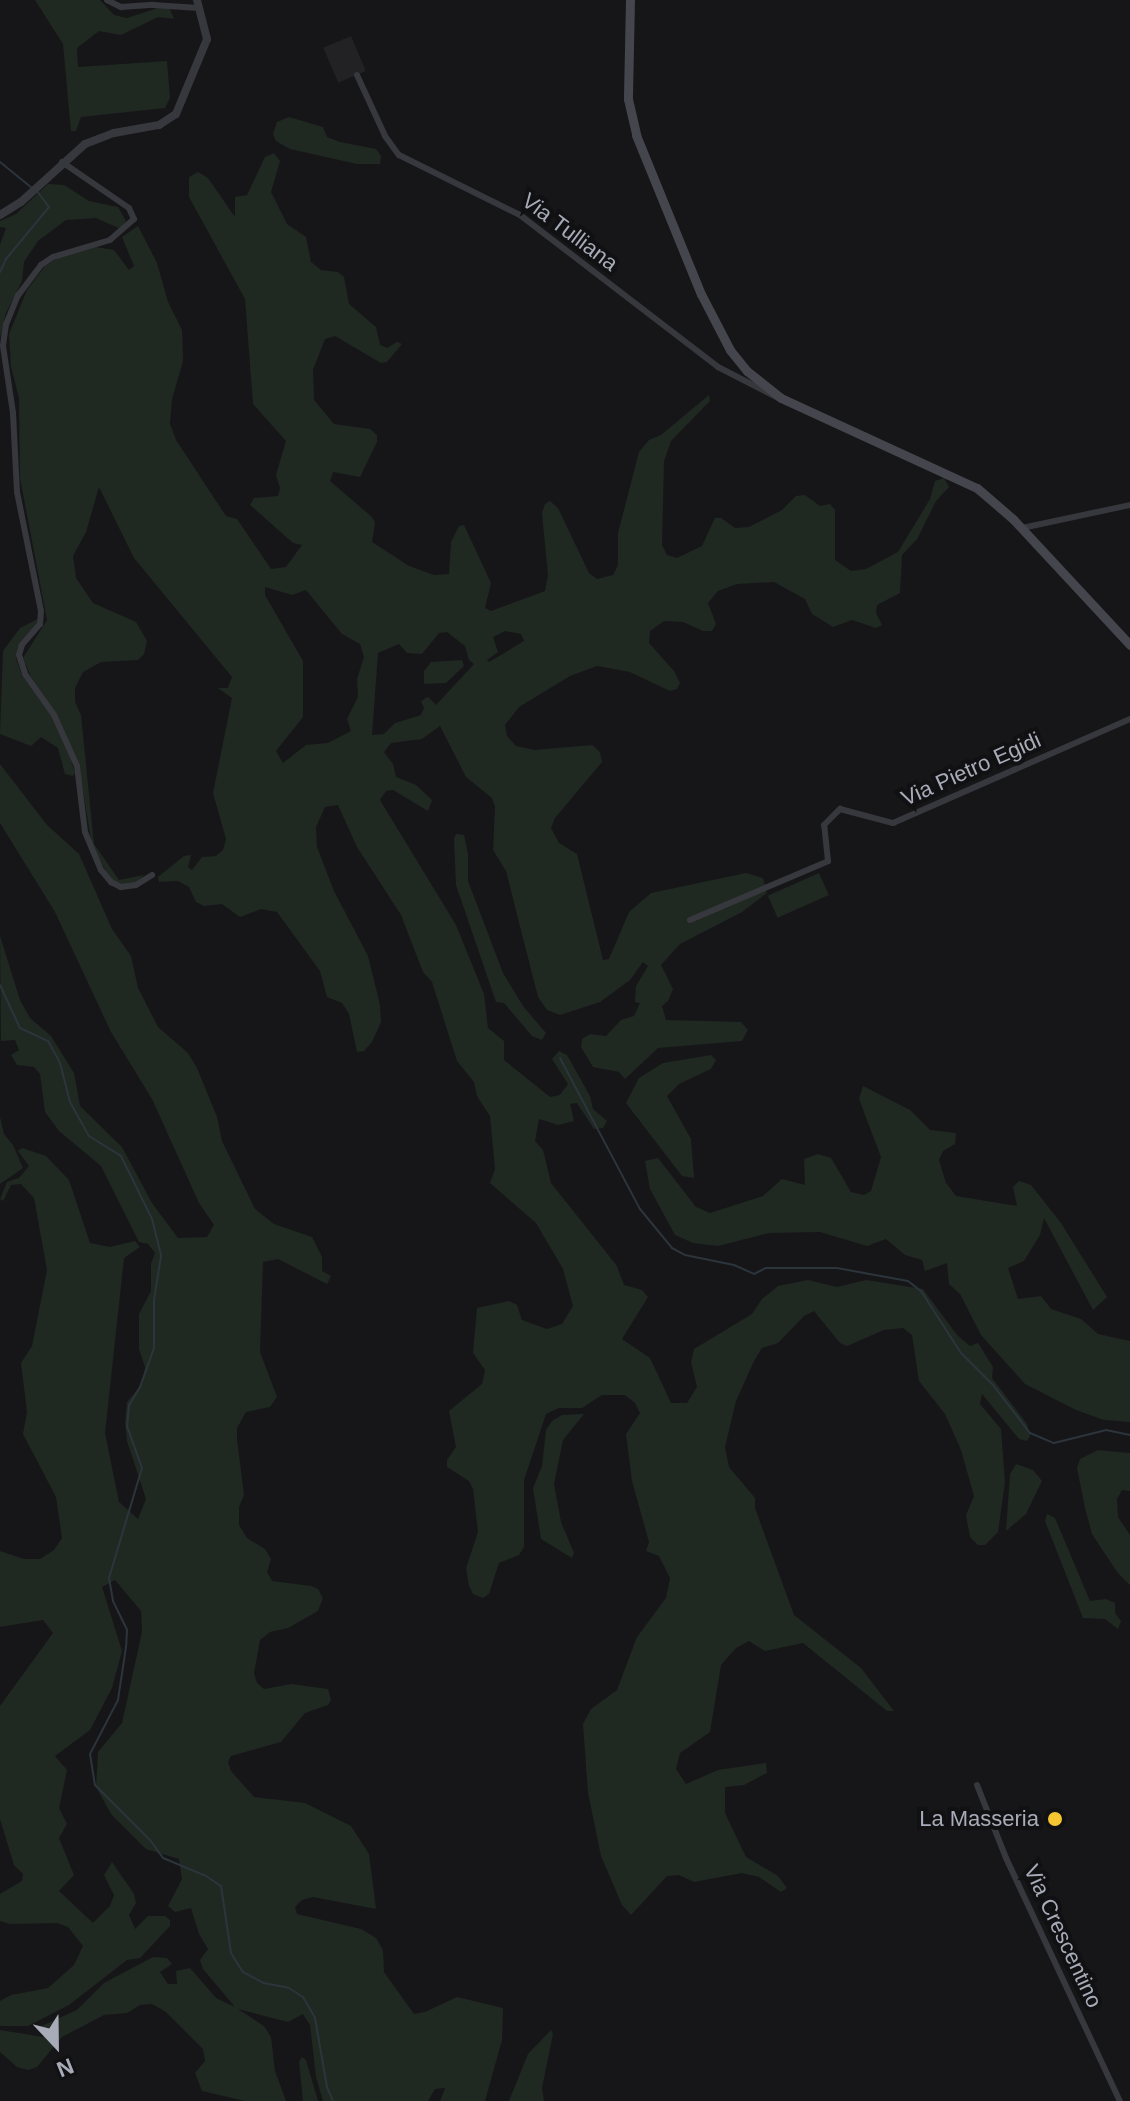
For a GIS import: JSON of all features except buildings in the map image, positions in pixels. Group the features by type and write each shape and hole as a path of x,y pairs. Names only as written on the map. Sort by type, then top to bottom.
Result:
{"main road":[{"path":"630,0 628,99 636,135 716,328 747,371 787,401 963,480 996,502 1130,645"}],"street":[{"path":"0,215 29,195 62,162 99,138 156,126 176,114 207,39 207,27 198,4 121,7 107,0"},
{"name":"Via Tulliana","path":"357,75 385,136 399,155 515,212 720,369 764,393 787,401"},
{"path":"62,162 129,208 134,219 110,240 53,257 41,265 18,295 6,324 3,346 13,413 17,492 41,611 40,624 22,645 19,655 25,674 54,715 77,766 86,837 101,870 111,882 121,887 136,885 152,875"},
{"path":"1022,528 1130,505"},
{"name":"Via Pietro Egidi","path":"690,920 828,861 824,825 838,810 847,808 893,823 1130,719"},
{"name":"Via Crescentino","path":"977,1785 1006,1858 1120,2101"}],"shaded area":[{"path":"35,0 100,0 114,15 127,18 161,7 170,9 174,19 158,17 121,35 99,31 77,48 78,67 167,61 170,98 165,108 81,117 76,131 71,131 63,44"},
{"path":"351,36 366,71 338,83 323,48"},
{"path":"289,117 323,127 327,137 340,142 376,149 381,156 380,164 357,164 290,149 276,141 273,134 277,122"},
{"path":"274,153 280,161 271,192 287,224 306,237 311,262 321,270 338,272 344,277 349,304 376,327 380,345 387,348 397,342 402,344 387,362 381,363 335,336 325,339 313,370 314,400 334,424 370,429 377,435 377,442 360,477 333,472 330,481 372,517 375,523 372,542 409,566 434,575 449,574 451,542 459,526 464,525 491,583 485,608 491,611 545,591 548,575 542,513 545,504 550,501 558,508 589,573 597,579 613,575 618,565 618,533 639,452 649,440 661,435 709,395 710,401 671,441 664,461 662,545 667,555 677,558 702,546 715,518 721,518 735,528 749,527 782,510 796,496 805,495 820,506 830,504 835,510 835,560 851,571 866,569 898,552 930,499 935,481 944,478 949,487 936,501 917,539 902,555 900,593 877,605 876,613 882,625 876,628 852,620 833,627 812,614 805,599 774,582 737,584 718,591 708,603 716,624 712,631 703,631 683,622 664,621 650,631 649,643 674,671 680,683 677,689 670,691 630,672 597,666 570,676 519,707 505,725 507,736 516,746 535,750 592,745 600,752 602,762 555,818 551,828 559,843 577,854 603,960 609,959 629,912 651,893 746,873 763,878 767,893 742,912 680,944 661,965 673,989 662,1006 666,1020 741,1022 748,1030 742,1041 658,1048 625,1079 619,1072 593,1067 581,1047 582,1039 590,1034 606,1036 621,1020 634,1016 640,1003 635,1002 636,986 648,966 643,962 630,980 600,1002 560,1015 547,1010 538,997 506,871 493,850 495,807 492,798 466,777 440,726 422,739 391,743 384,752 393,764 396,777 416,785 432,800 428,811 393,790 386,791 380,800 456,925 484,994 488,1028 504,1041 504,1060 550,1097 560,1095 568,1084 552,1059 559,1051 567,1055 590,1096 593,1109 607,1121 603,1128 594,1129 577,1103 570,1104 574,1121 558,1125 539,1119 535,1141 543,1150 551,1183 617,1266 624,1285 642,1290 648,1297 622,1339 650,1358 671,1403 687,1403 697,1387 691,1362 694,1349 752,1314 762,1299 778,1286 808,1280 837,1287 866,1280 923,1289 957,1335 970,1346 978,1343 993,1367 992,1378 1027,1424 1030,1436 1027,1441 1019,1439 982,1394 980,1404 1001,1429 1005,1482 998,1532 985,1545 978,1545 970,1537 966,1515 974,1496 961,1450 945,1414 919,1381 912,1335 903,1328 884,1330 847,1346 840,1343 814,1311 804,1316 778,1343 762,1348 754,1361 736,1401 725,1447 729,1467 755,1498 755,1508 794,1615 861,1668 894,1711 887,1711 803,1643 765,1651 749,1641 736,1648 721,1665 710,1732 680,1753 676,1769 686,1784 718,1770 766,1763 767,1773 744,1785 725,1787 725,1813 746,1857 778,1876 787,1888 781,1892 759,1877 742,1873 694,1882 679,1875 667,1876 631,1915 622,1905 601,1856 588,1793 583,1724 591,1709 617,1690 637,1637 666,1598 670,1578 659,1556 646,1551 649,1542 632,1481 626,1434 640,1413 635,1403 625,1395 602,1395 582,1408 559,1408 546,1414 524,1480 524,1547 519,1555 499,1563 489,1594 483,1598 473,1594 469,1586 466,1568 478,1532 473,1489 469,1481 447,1467 447,1460 456,1447 449,1411 482,1384 485,1370 473,1353 477,1308 509,1301 517,1305 522,1320 547,1329 562,1324 573,1306 563,1269 536,1223 490,1183 495,1169 490,1116 477,1096 474,1082 457,1061 432,982 423,972 401,915 357,847 338,805 325,807 316,827 317,847 334,891 368,956 380,1005 381,1022 372,1042 364,1051 357,1052 349,1014 342,1003 327,997 320,971 277,912 261,909 240,917 222,904 204,906 196,902 189,887 178,881 159,882 158,877 184,856 191,855 188,867 192,870 202,857 216,856 223,850 226,839 213,793 232,698 218,688 228,688 232,677 134,558 99,487 86,532 73,556 76,578 93,603 136,622 147,641 144,654 138,660 101,662 83,672 75,688 75,702 81,715 94,844 119,880 144,875 136,883 122,885 110,879 92,846 79,766 55,712 31,677 23,658 47,620 20,478 19,398 11,367 9,334 27,290 45,266 60,257 96,247 114,250 129,270 134,266 122,237 138,226 157,263 168,302 182,330 183,361 172,399 170,424 176,440 226,516 237,519 271,569 286,567 302,545 293,543 250,505 254,498 278,496 280,488 276,475 286,441 253,404 245,299 189,197 189,177 198,172 208,178 235,217 235,197 247,195 265,157","holes":["265,587 292,595 306,590 342,634 360,644 364,657 357,679 358,697 347,719 351,731 328,743 306,745 283,763 276,751 303,717 303,661 265,595","505,631 521,634 524,641 489,662 487,660 498,652 493,637","447,632 465,646 469,660 474,664 436,705 428,697 421,701 424,708 421,715 395,723 384,734 372,735 378,653 399,644 407,653 422,654 439,633"]},
{"path":"48,184 64,185 89,201 118,207 126,221 121,229 96,218 66,220 38,241 24,262 22,281 6,313 0,338 0,245 6,228 0,227 0,221 16,214"},
{"path":"38,619 38,624 19,648 16,658 22,675 52,715 66,743 75,773 73,776 65,774 58,748 41,737 31,746 0,734 3,651 20,628"},
{"path":"462,660 464,666 446,683 424,684 424,671 431,662"},
{"path":"0,764 47,825 79,854 112,929 131,956 138,988 158,1027 188,1053 197,1068 217,1117 222,1141 255,1209 274,1224 312,1237 322,1257 322,1271 331,1276 327,1284 278,1259 263,1262 260,1352 277,1397 270,1407 246,1412 237,1428 237,1439 244,1495 239,1507 239,1525 247,1538 265,1549 271,1559 267,1572 272,1581 311,1586 318,1589 323,1598 318,1611 288,1628 270,1632 260,1640 254,1673 257,1683 264,1689 291,1684 328,1689 331,1700 328,1705 305,1713 281,1742 231,1756 228,1762 231,1771 254,1797 305,1803 351,1826 369,1854 376,1909 313,1897 302,1900 295,1907 297,1914 361,1929 376,1938 383,1950 384,1972 414,2014 457,1997 503,2008 502,2040 485,2101 440,2101 445,2088 435,2089 428,2101 323,2101 316,2077 310,2025 303,2014 288,2022 238,2009 264,2026 271,2037 275,2071 286,2101 245,2101 202,2091 195,2073 205,2061 203,2049 166,2012 152,2004 140,2005 127,2013 104,2015 62,2037 37,2067 28,2070 17,2067 0,2052 0,2030 43,2037 53,2029 41,2031 37,2028 77,2010 104,1983 153,1957 167,1958 172,1964 160,1972 168,1984 177,1984 176,1971 190,1968 216,1998 235,2007 203,1969 200,1960 208,1949 199,1934 191,1908 175,1912 168,1906 182,1879 179,1859 146,1849 111,1814 96,1787 98,1752 122,1723 142,1632 141,1611 115,1580 102,1587 122,1651 112,1688 90,1730 55,1756 67,1770 59,1808 67,1824 59,1838 74,1875 59,1891 93,1923 110,1906 114,1895 104,1875 112,1862 134,1894 136,1903 129,1915 135,1929 148,1916 165,1916 170,1920 170,1926 140,1958 127,1960 69,2005 28,2026 0,2026 0,2001 11,1995 48,1988 74,1965 83,1946 68,1927 57,1923 10,1924 0,1921 0,1894 22,1881 23,1874 14,1865 0,1819 0,1706 53,1633 43,1620 0,1627 0,1551 24,1559 40,1559 54,1550 62,1538 56,1497 23,1434 27,1412 21,1363 32,1346 47,1270 34,1198 21,1184 11,1185 3,1201 0,1199 7,1182 19,1178 29,1166 18,1151 22,1148 46,1156 69,1180 90,1243 110,1247 135,1241 140,1247 124,1258 105,1433 119,1502 138,1519 146,1499 127,1441 125,1422 127,1402 142,1384 145,1367 139,1349 139,1314 151,1291 151,1264 155,1253 148,1244 139,1242 101,1166 59,1131 45,1112 40,1074 34,1067 17,1065 11,1055 19,1050 15,1040 1,1041 0,936 20,1000 30,1018 51,1036 74,1073 80,1106 122,1147 152,1203 178,1238 207,1237 214,1225 199,1203 152,1099 111,1032 55,912 0,823"},
{"path":"456,834 464,835 468,881 503,973 523,1006 546,1033 542,1040 532,1036 504,1003 496,1002 456,885"},
{"path":"819,873 829,895 778,918 768,896"},
{"path":"711,1055 716,1060 711,1069 679,1084 667,1096 691,1139 694,1178 682,1176 626,1103 639,1078 663,1063"},
{"path":"863,1086 910,1110 930,1130 956,1133 955,1144 943,1151 939,1160 946,1183 956,1196 1017,1206 1013,1187 1019,1181 1031,1185 1061,1223 1107,1297 1093,1310 1044,1218 1040,1235 1024,1261 1008,1268 1018,1299 1041,1296 1051,1309 1081,1319 1098,1334 1130,1341 1130,1422 1104,1420 1076,1410 1025,1384 981,1335 960,1294 949,1284 947,1263 925,1271 922,1260 905,1255 886,1239 867,1246 820,1232 769,1233 718,1246 693,1243 675,1235 650,1189 645,1161 658,1158 696,1207 710,1213 763,1196 782,1179 805,1185 804,1159 818,1154 831,1158 851,1192 864,1195 871,1191 881,1157 859,1099"},
{"path":"0,1117 4,1134 13,1145 23,1168 0,1184"},
{"path":"584,1414 563,1440 554,1484 561,1522 574,1553 572,1558 541,1539 533,1488 542,1466 546,1430 552,1421 562,1415"},
{"path":"1098,1450 1130,1453 1130,1491 1122,1490 1117,1499 1118,1517 1130,1535 1130,1585 1117,1572 1092,1534 1085,1508 1077,1468 1080,1459"},
{"path":"1016,1464 1033,1470 1042,1481 1026,1514 1006,1531 1010,1474"},
{"path":"1047,1514 1055,1518 1090,1601 1106,1599 1115,1603 1115,1613 1121,1621 1118,1629 1105,1619 1083,1618 1045,1521"},
{"path":"551,2030 553,2034 542,2088 544,2101 509,2101 528,2054"},
{"path":"302,2057 306,2060 318,2101 303,2101 299,2062"}],"waterway":[{"path":"0,162 31,187"},
{"path":"0,272 6,259 49,207 36,190"},
{"path":"0,985 20,1028 48,1041 60,1063 70,1102 89,1136 121,1156 152,1219 161,1256 154,1300 154,1348 140,1387 129,1405 127,1426 142,1468 109,1578 113,1601 127,1630 126,1647 118,1700 90,1754 95,1785 150,1840 163,1858 206,1876 221,1886 231,1953 243,1972 264,1983 289,1988 303,1997 315,2018 327,2087 333,2101"},
{"path":"560,1058 640,1209 672,1248 685,1255 734,1265 754,1274 766,1268 837,1268 908,1281 921,1291 961,1353 993,1385 1030,1433 1054,1443 1106,1430 1130,1435"}],"place":[{"name":"La Masseria","path":"1055,1819"}]}
